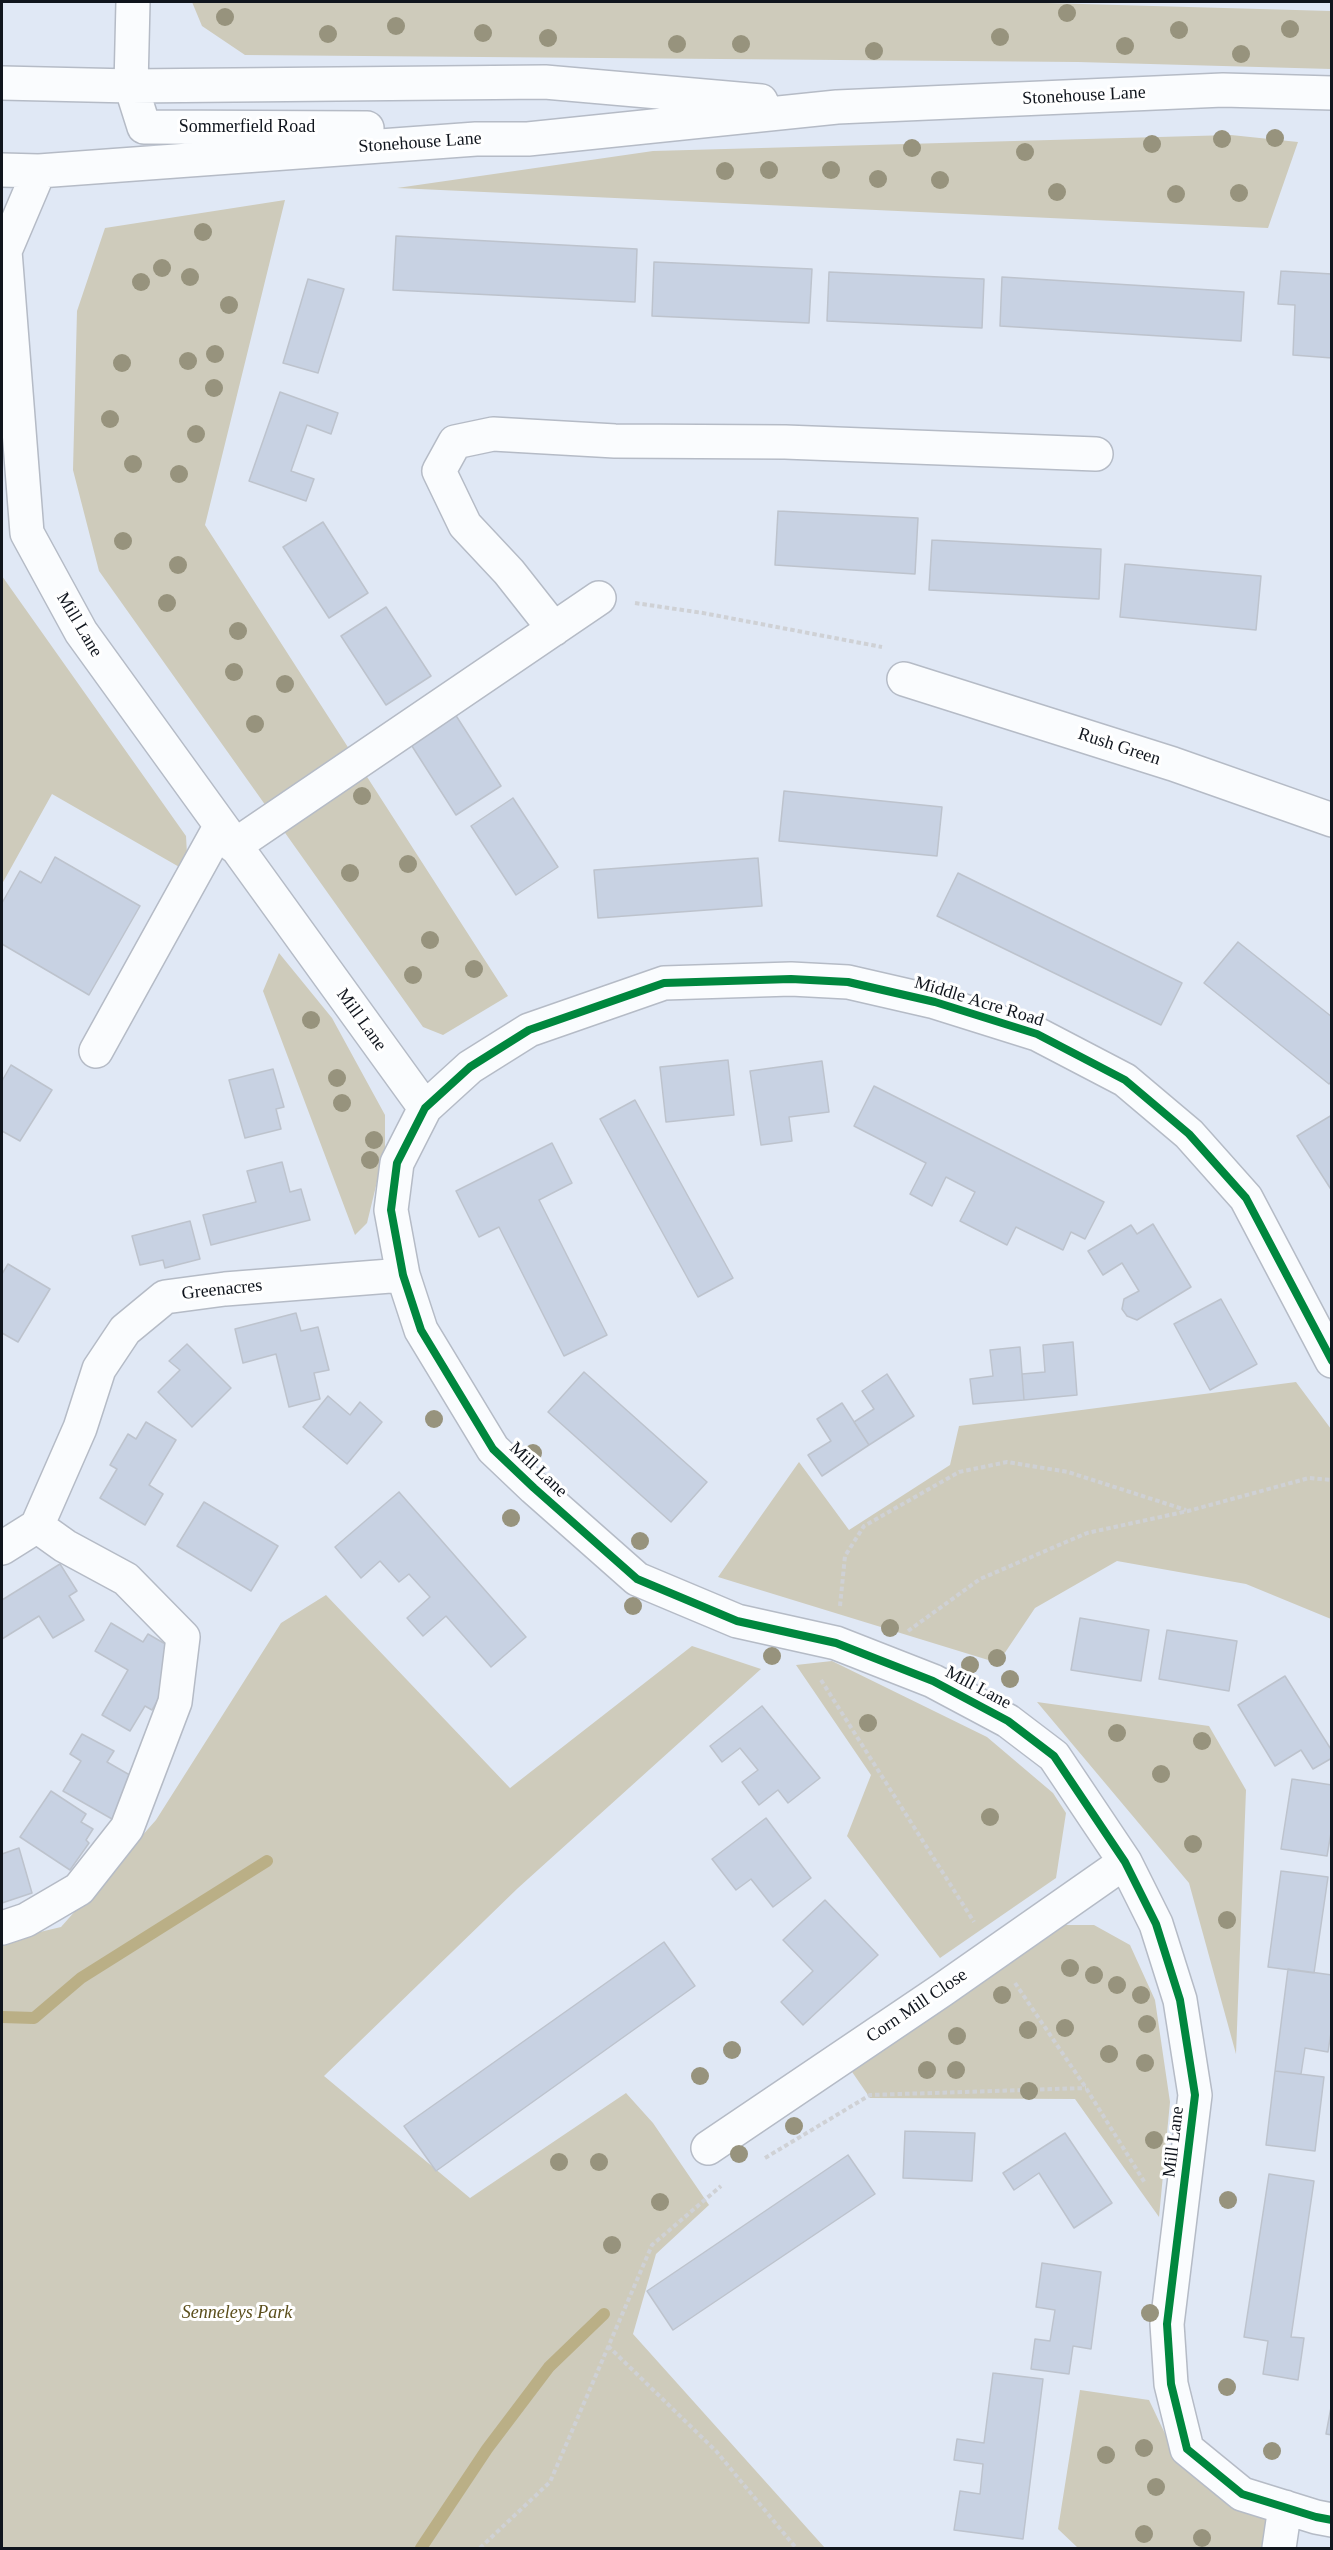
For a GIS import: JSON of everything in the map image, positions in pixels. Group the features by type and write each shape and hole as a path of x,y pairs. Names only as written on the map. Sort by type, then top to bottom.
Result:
{"street":[{"name":"Sommerfield Road","path":"133,2 131,86 144,127 363,127 476,139"},
{"name":"Stonehouse Lane","path":"2,83 131,86 545,82 837,107"},
{"name":"Stonehouse Lane","path":"2,170 39,171 476,139 528,139 837,107 1222,90 1332,93"},
{"name":"Mill Lane","path":"39,171 3,249 14,529 81,632 425,1108 398,1163 391,1210 403,1275 421,1330 493,1449 637,1579 737,1621 836,1643 933,1681 1008,1721 1054,1756 1125,1862 1156,1924 1180,2000 1195,2095 1167,2324 1171,2384 1187,2449 1242,2493 1332,2520"},
{"path":"554,629 509,572 465,525 440,471 455,442 492,434 615,441 785,442 1096,454"},
{"path":"96,1051 227,836 554,629 599,598"},
{"name":"Rush Green","path":"904,679 1173,764 1332,820"},
{"name":"Middle Acre Road","path":"425,1108 470,1068 528,1030 664,982 791,979 848,982 935,1002 1037,1034 1096,1064 1125,1080 1189,1134 1246,1198 1332,1362"},
{"name":"Greenacres","path":"37,1526 80,1428 99,1369 125,1330 165,1297 225,1289 403,1275"},
{"path":"2,1548 37,1526 64,1546 126,1579 183,1637 175,1702 127,1828 79,1888 26,1920 2,1928"},
{"name":"Corn Mill Close","path":"708,2148 1125,1862"},
{"path":"1279,2548 1285,2507"}],"path":[{"path":"599,598 703,614 890,648 904,679"},
{"path":"836,1643 845,1556 864,1526 959,1472 1007,1462 1068,1472 1188,1511"},
{"path":"873,1656 980,1579 1087,1533 1188,1511 1309,1478 1332,1480"},
{"path":"794,1635 885,1784 1086,2088 1177,2231"},
{"path":"758,2163 870,2096 1086,2088"},
{"path":"480,2548 550,2482 652,2245 717,2188 727,2182"},
{"path":"608,2346 716,2451 796,2548"}],"green space":[{"path":"192,2 1011,2 1331,11 1331,69 1078,62 245,55 202,26"},
{"path":"1231,135 1298,142 1268,228 397,188 653,151"},
{"path":"285,200 205,525 508,996 443,1035 423,1027 99,571 73,470 77,311 105,228"},
{"path":"2,576 186,836 188,872 52,794 2,884"},
{"path":"279,953 332,1018 385,1115 385,1149 367,1223 355,1235 263,991"},
{"path":"1296,1382 1331,1429 1331,1619 1246,1584 1117,1561 1035,1608 998,1663 718,1577 799,1462 849,1530 950,1465 959,1426"},
{"name":"Senneleys Park","path":"326,1595 510,1788 692,1646 761,1669 518,1888 324,2076 470,2198 626,2093 653,2123 709,2205 656,2254 633,2334 825,2548 2,2548 2,1941 61,1927 156,1820 281,1623"},
{"path":"832,1661 987,1737 1053,1793 1066,1813 1056,1878 940,1958 847,1836 871,1775 796,1665"},
{"path":"1037,1702 1209,1726 1246,1790 1236,2054 1189,1883"},
{"path":"1061,1925 1094,1925 1130,1945 1155,2000 1170,2102 1159,2217 1075,2099 870,2098 848,2066"},
{"path":"1080,2390 1149,2400 1178,2461 1269,2517 1279,2548 1078,2548 1058,2529"}],"building":[{"path":"396,236 637,249 635,302 393,290"},
{"path":"654,262 812,269 809,323 652,316"},
{"path":"1281,271 1332,274 1332,358 1293,355 1295,305 1278,304"},
{"path":"829,272 984,279 982,328 827,321"},
{"path":"1002,277 1244,292 1241,341 1000,326"},
{"path":"308,279 344,289 318,373 283,363"},
{"path":"280,392 338,413 331,434 307,425 291,471 314,479 306,501 249,481"},
{"path":"778,511 918,518 915,574 775,565"},
{"path":"323,522 368,593 329,618 283,547"},
{"path":"932,540 1101,549 1099,599 929,590"},
{"path":"1125,564 1261,576 1256,630 1120,617"},
{"path":"386,607 431,676 386,705 341,636"},
{"path":"455,714 501,786 456,815 410,743"},
{"path":"784,791 942,807 937,856 779,841"},
{"path":"513,798 558,867 516,895 471,826"},
{"path":"55,857 140,906 89,995 2,944 2,903 20,871 41,883"},
{"path":"758,858 762,906 598,918 594,870"},
{"path":"958,873 1182,983 1161,1025 937,916"},
{"path":"1238,942 1332,1017 1332,1081 1329,1084 1204,983"},
{"path":"728,1060 734,1115 666,1122 660,1067"},
{"path":"822,1061 829,1112 789,1117 792,1141 761,1145 750,1071"},
{"path":"11,1065 52,1090 20,1141 2,1131 2,1081"},
{"path":"273,1069 284,1107 276,1109 281,1129 245,1138 229,1080"},
{"path":"874,1086 1104,1202 1085,1239 1071,1232 1063,1250 1016,1227 1007,1245 960,1221 975,1192 946,1177 932,1206 910,1194 926,1163 854,1126"},
{"path":"635,1100 733,1278 698,1297 600,1119"},
{"path":"1332,1115 1332,1191 1297,1136"},
{"path":"552,1143 572,1183 539,1200 607,1335 564,1356 499,1227 479,1237 456,1191"},
{"path":"282,1162 290,1192 301,1189 310,1220 211,1245 203,1215 256,1202 247,1171"},
{"path":"190,1221 200,1259 165,1268 163,1260 140,1265 132,1236"},
{"path":"1153,1224 1191,1287 1137,1320 1127,1316 1122,1309 1124,1299 1139,1291 1122,1263 1103,1275 1088,1251 1131,1225 1137,1234"},
{"path":"8,1264 50,1289 18,1342 2,1333 2,1274"},
{"path":"1221,1299 1257,1364 1210,1390 1174,1324"},
{"path":"296,1313 301,1331 318,1327 329,1370 314,1373 320,1399 289,1407 276,1354 243,1363 235,1329"},
{"path":"1073,1342 1077,1395 1024,1400 1022,1374 1045,1372 1043,1345"},
{"path":"187,1344 231,1388 192,1427 158,1392 180,1370 169,1361"},
{"path":"1020,1347 1024,1400 973,1404 970,1379 993,1376 990,1350"},
{"path":"584,1372 707,1482 671,1522 548,1412"},
{"path":"887,1374 914,1416 869,1445 854,1422 874,1409 862,1391"},
{"path":"328,1396 350,1415 360,1402 382,1422 347,1464 303,1427"},
{"path":"842,1403 869,1445 822,1476 808,1455 831,1441 817,1419"},
{"path":"146,1422 176,1440 149,1485 163,1494 145,1525 100,1498 117,1469 110,1465 128,1434 136,1439"},
{"path":"399,1492 526,1637 491,1667 446,1616 423,1636 407,1618 430,1597 409,1574 399,1582 380,1561 361,1578 335,1547"},
{"path":"204,1502 278,1546 251,1591 177,1546"},
{"path":"60,1564 77,1591 69,1596 84,1620 53,1638 39,1616 2,1639 2,1600"},
{"path":"1080,1618 1149,1630 1141,1681 1071,1670"},
{"path":"111,1623 143,1642 148,1634 174,1649 162,1670 172,1675 152,1710 145,1706 130,1731 102,1715 128,1670 95,1651"},
{"path":"1167,1630 1237,1641 1229,1691 1159,1679"},
{"path":"1285,1676 1332,1751 1332,1758 1313,1769 1301,1750 1275,1766 1238,1705"},
{"path":"762,1706 820,1778 788,1803 778,1790 759,1805 742,1782 758,1770 740,1748 722,1762 710,1746"},
{"path":"82,1734 114,1751 107,1762 135,1778 112,1819 63,1791 81,1761 70,1754"},
{"path":"1292,1779 1332,1785 1332,1827 1327,1856 1281,1849"},
{"path":"51,1791 86,1814 81,1822 93,1829 86,1840 89,1843 70,1870 20,1837"},
{"path":"766,1818 811,1878 773,1907 751,1879 736,1890 712,1859"},
{"path":"19,1848 32,1893 2,1903 2,1854"},
{"path":"1281,1871 1328,1877 1314,1973 1268,1967"},
{"path":"825,1900 878,1955 803,2025 781,2002 813,1971 783,1940"},
{"path":"664,1942 695,1986 436,2171 404,2126"},
{"path":"1288,1969 1332,1975 1332,2026 1328,2052 1305,2048 1301,2074 1275,2071"},
{"path":"1275,2071 1324,2077 1315,2151 1266,2145"},
{"path":"905,2131 975,2133 972,2181 903,2178"},
{"path":"1065,2133 1112,2203 1074,2228 1039,2173 1014,2190 1003,2173"},
{"path":"848,2155 875,2194 673,2330 647,2291"},
{"path":"1269,2174 1314,2181 1291,2337 1304,2338 1298,2380 1263,2374 1268,2341 1244,2337"},
{"path":"1042,2263 1101,2272 1091,2349 1073,2346 1069,2374 1031,2369 1035,2339 1050,2341 1055,2310 1036,2307"},
{"path":"993,2373 1043,2379 1023,2539 954,2530 960,2491 980,2494 983,2464 954,2460 957,2439 984,2443"},
{"path":"1332,2402 1332,2435 1326,2434"}],"waterway":[{"path":"2,2017 34,2018 81,1978 267,1861"},
{"path":"421,2548 487,2449 549,2367 604,2314"}],"cycle path":[{"path":"1332,1361 1246,1198 1189,1134 1125,1080 1037,1034 935,1002 848,982 791,979 664,983 529,1030 470,1067 425,1108 397,1163 391,1210 403,1275 421,1330 493,1449 534,1488 637,1579 737,1621 836,1643 933,1681 1008,1721 1054,1756 1125,1862 1156,1924 1180,2000 1195,2095 1167,2324 1171,2384 1187,2449 1242,2494 1332,2520"}]}
